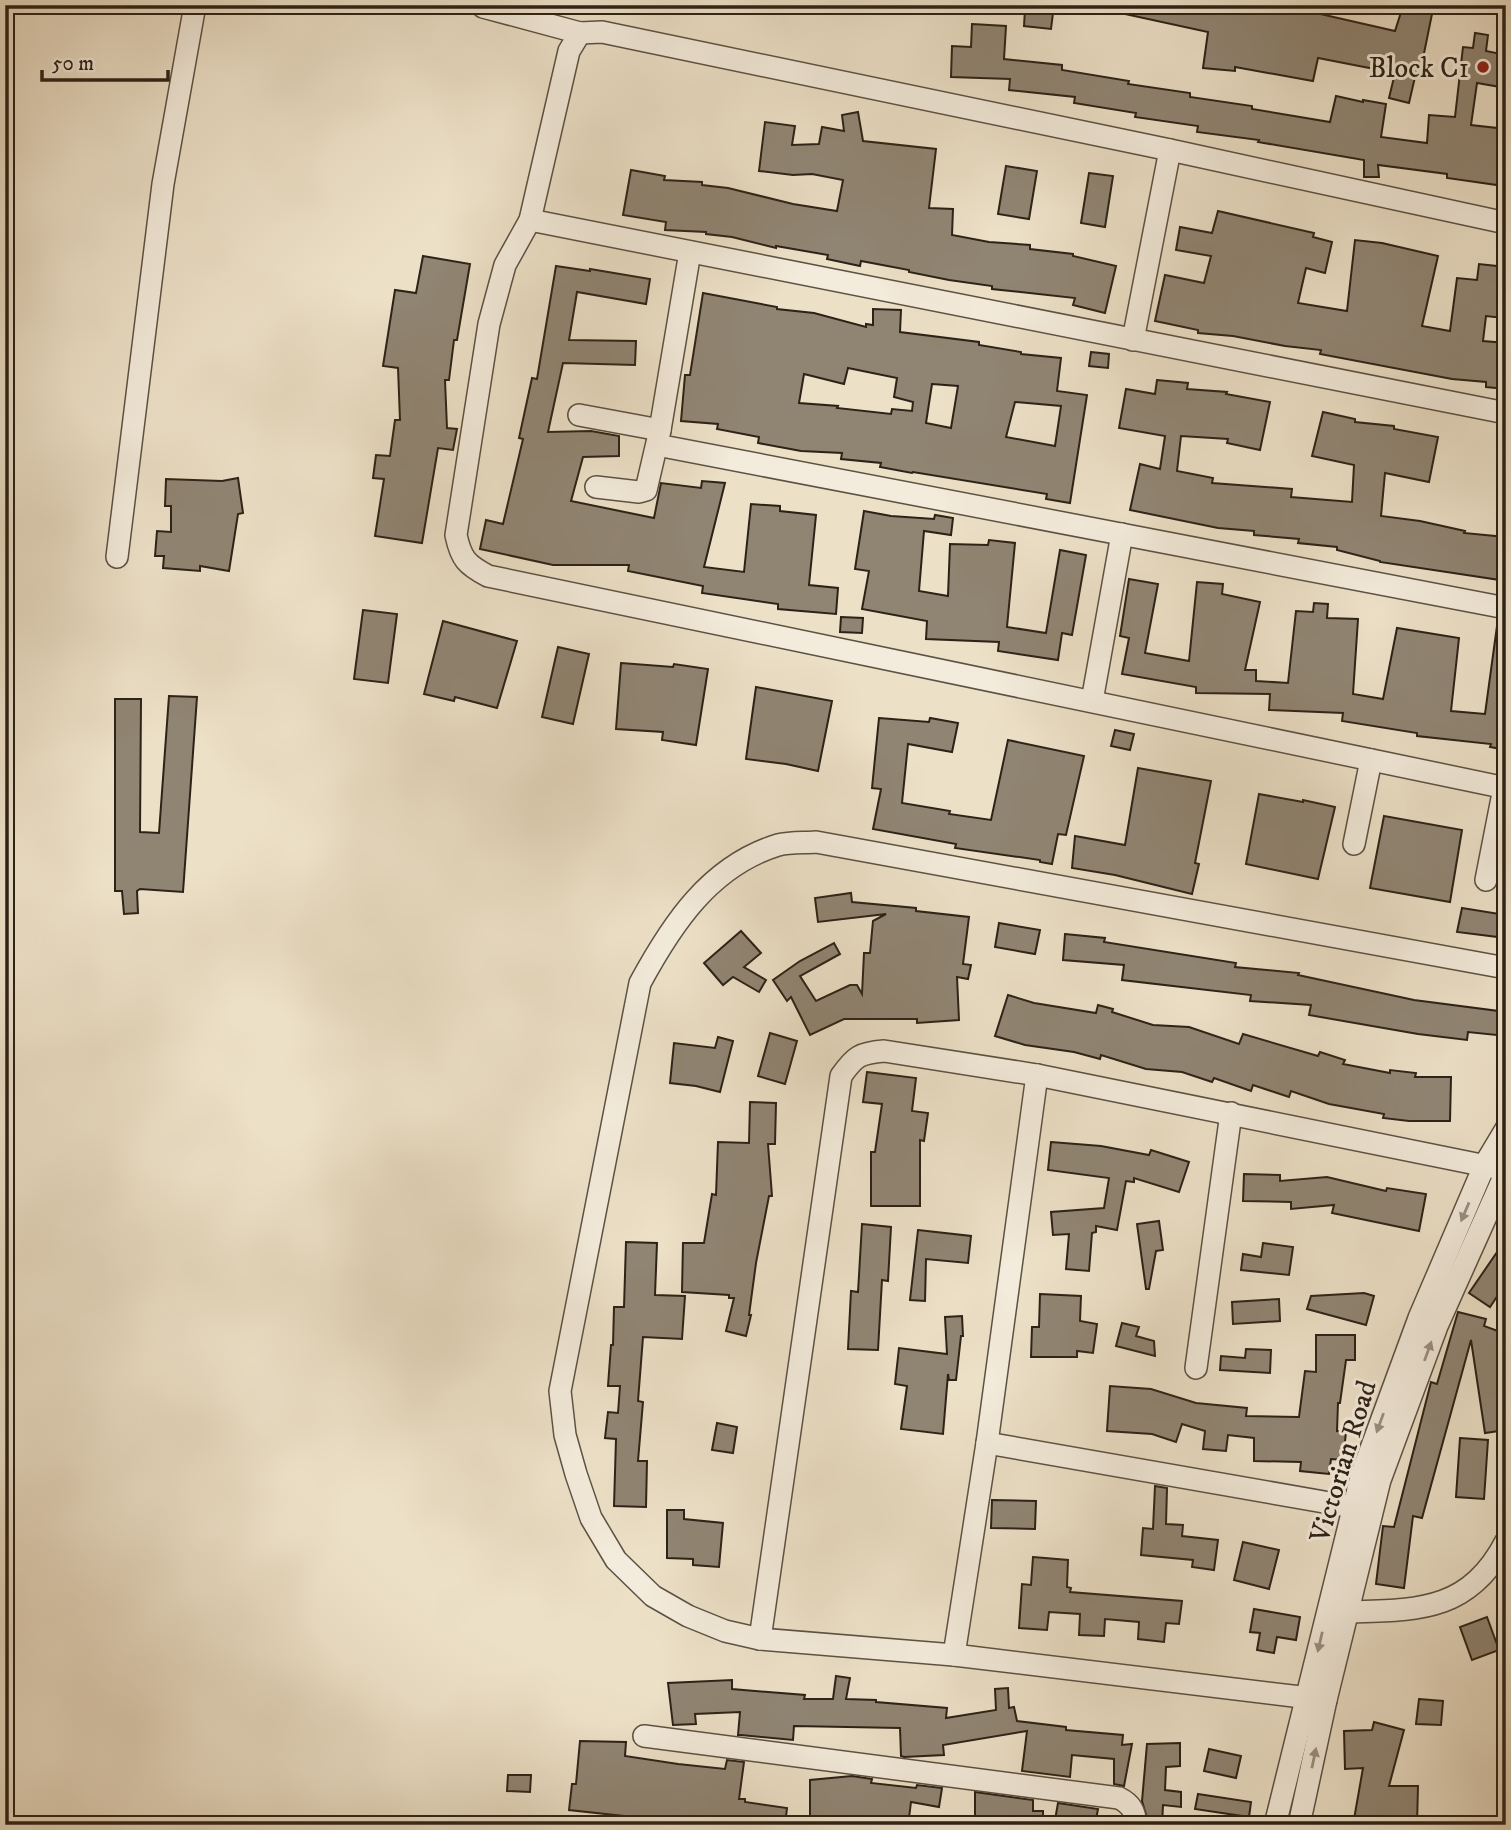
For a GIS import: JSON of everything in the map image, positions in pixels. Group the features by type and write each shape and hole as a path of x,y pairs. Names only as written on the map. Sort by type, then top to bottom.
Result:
{"street":[{"path":"117,557 163,184 195,5"},
{"path":"483,7 580,33 602,32 1506,223"},
{"path":"580,33 569,51 530,220 505,265 489,324 456,535 460,554 472,568 488,576 1505,788 1486,880"},
{"path":"1133,340 1170,150"},
{"path":"530,220 1506,413"},
{"path":"596,487 639,492 646,490 658,437 690,252"},
{"path":"579,415 658,437 1122,534 1506,608"},
{"path":"1093,702 1122,534"},
{"path":"1354,844 1371,760"},
{"path":"1317,1698 954,1655 760,1639 688,1616 653,1596 616,1560 592,1518 576,1474 565,1435 560,1391 640,983 664,938 690,904 716,879 748,858 780,845 816,842 1506,968"},
{"path":"760,1639 841,1076 852,1060 866,1053 884,1051 1037,1075 1499,1169"},
{"path":"954,1655 987,1443 1037,1075"},
{"path":"1196,1368 1231,1113"},
{"name":"Victorian Road","path":"1275,1825 1348,1612 1362,1509 1362,1474 1419,1318 1499,1169 1506,1129"},
{"path":"987,1443 1362,1509"},
{"name":"Victorian Road","path":"1299,1825 1317,1698 1362,1509"},
{"path":"1348,1612 1412,1610 1438,1604 1466,1591 1486,1570 1506,1541"},
{"path":"644,1736 1119,1798 1129,1803 1134,1811 1136,1825"}],"building":[{"path":"1035,5 1054,5 1051,29 1024,26 1025,9 1034,10"},
{"path":"1111,5 1281,5 1395,31 1403,6 1432,14 1419,78 1415,77 1409,103 1389,98 1395,73 1318,58 1313,81 1235,67 1235,71 1203,68 1208,32 1111,11"},
{"path":"972,24 1006,26 1004,59 1062,65 1062,70 1129,81 1128,84 1190,93 1190,97 1252,106 1252,109 1330,122 1336,96 1386,104 1381,137 1427,143 1429,115 1455,117 1463,47 1473,48 1475,33 1488,35 1486,51 1506,55 1506,88 1477,83 1471,125 1506,129 1506,151 1501,151 1497,185 1447,178 1447,174 1378,165 1379,177 1364,177 1364,160 1258,142 1259,140 1197,132 1198,126 1135,117 1136,113 1074,103 1075,97 1009,90 1010,79 951,77 952,46 971,47"},
{"path":"858,112 863,141 936,149 929,208 953,209 952,235 989,242 1030,245 1030,249 1073,254 1116,266 1105,313 1073,305 1075,298 992,289 992,286 949,280 861,261 860,266 827,259 828,255 776,248 706,232 665,230 666,222 623,215 631,170 665,176 664,180 702,182 702,185 837,211 843,180 812,174 759,171 765,122 795,126 792,145 819,144 822,127 844,131 842,115"},
{"path":"1006,166 1037,171 1029,219 998,214"},
{"path":"1089,173 1113,176 1105,227 1081,223"},
{"path":"1218,211 1314,233 1313,237 1332,242 1325,273 1306,268 1298,303 1347,311 1355,240 1382,243 1438,256 1422,326 1450,331 1457,278 1477,280 1479,264 1506,267 1503,318 1486,316 1483,341 1506,343 1506,389 1486,387 1486,382 1452,379 1320,354 1321,350 1198,333 1198,330 1155,321 1165,275 1204,283 1211,256 1176,250 1180,227 1212,233"},
{"path":"423,256 470,264 457,340 454,340 449,380 445,380 447,428 457,429 453,450 438,448 422,543 375,536 384,479 373,478 376,455 390,456 395,420 400,420 398,368 383,366 395,290 416,293"},
{"path":"556,266 650,279 646,304 577,292 569,340 636,341 635,365 563,363 548,432 591,431 619,436 619,456 583,457 571,501 654,518 661,483 701,488 702,481 725,483 704,567 744,572 751,504 780,506 780,511 816,515 809,585 838,588 836,614 778,609 778,604 702,593 703,586 628,571 629,565 553,565 480,549 486,520 503,524 523,439 519,438 532,378 537,379"},
{"path":"703,293 777,309 814,313 866,327 866,324 873,325 873,309 901,310 900,332 979,342 979,345 1021,354 1061,358 1057,391 1087,395 1070,503 1046,499 1047,494 912,473 880,467 881,463 841,459 842,453 801,451 758,443 759,437 717,429 718,424 681,421 685,375 690,375","holes":["848,368 897,378 894,397 913,402 912,411 892,409 891,414 799,403 804,374 844,384","932,384 958,386 951,428 926,423","1015,402 1061,406 1055,446 1006,437"]},
{"path":"1091,352 1109,354 1108,368 1089,366"},
{"path":"1157,380 1188,383 1187,389 1227,392 1226,394 1270,402 1260,450 1227,443 1228,439 1181,436 1177,471 1213,478 1212,483 1292,489 1291,497 1352,502 1354,465 1312,456 1323,412 1355,419 1355,422 1394,426 1394,429 1438,437 1429,482 1385,473 1381,516 1420,521 1465,531 1464,533 1505,537 1500,580 1380,562 1337,550 1337,547 1298,543 1299,539 1254,535 1254,531 1218,528 1130,510 1140,464 1160,469 1165,436 1119,428 1126,389 1155,394"},
{"path":"238,478 243,513 238,514 229,571 200,566 200,571 163,568 164,556 155,556 157,531 171,532 171,506 165,506 166,479 222,481"},
{"path":"864,511 891,516 934,519 935,515 953,518 951,535 924,531 919,591 948,596 950,544 988,545 989,540 1015,543 1007,627 1046,633 1060,550 1086,555 1072,635 1062,633 1058,660 998,651 999,642 926,639 927,621 862,609 869,571 855,569"},
{"path":"1129,579 1158,584 1145,653 1189,661 1197,582 1223,584 1222,594 1260,602 1245,670 1256,670 1256,681 1288,683 1296,611 1313,612 1314,603 1328,604 1327,618 1358,619 1353,694 1383,699 1397,628 1459,638 1451,711 1485,714 1497,626 1506,626 1506,750 1490,747 1491,744 1417,736 1417,733 1342,721 1343,713 1269,710 1270,694 1196,693 1196,687 1122,674 1129,638 1120,636"},
{"path":"363,610 397,614 388,683 354,679"},
{"path":"841,617 863,618 862,633 840,632"},
{"path":"443,621 517,641 497,708 455,697 454,701 424,694"},
{"path":"558,647 589,654 573,724 542,717"},
{"path":"621,663 673,667 674,664 708,669 696,745 662,740 663,732 616,729"},
{"path":"756,687 832,701 818,771 746,759"},
{"path":"169,696 197,697 183,892 140,889 137,891 138,913 124,914 122,891 115,891 115,699 141,699 140,832 159,833"},
{"path":"879,718 929,722 930,718 958,723 952,752 908,744 902,803 950,811 949,814 991,820 1008,740 1084,756 1066,835 1058,834 1052,864 955,848 956,844 873,829 881,789 872,788"},
{"path":"1115,730 1134,734 1130,750 1111,746"},
{"path":"1138,768 1211,781 1195,863 1199,864 1192,894 1115,875 1072,868 1075,836 1125,845"},
{"path":"1259,794 1335,807 1318,879 1246,864"},
{"path":"1384,816 1462,830 1450,902 1370,888"},
{"path":"851,893 852,902 916,908 916,911 969,917 963,964 971,965 968,979 957,977 959,1020 917,1023 917,1019 844,1019 810,1035 791,997 787,1001 773,980 800,961 834,943 840,954 800,976 816,1001 850,985 857,985 862,994 864,953 870,953 873,921 886,914 818,922 815,898"},
{"path":"1462,908 1506,915 1506,938 1457,932"},
{"path":"999,923 1040,930 1035,954 995,947"},
{"path":"741,931 761,953 744,967 766,980 759,992 733,977 723,985 704,963"},
{"path":"1065,934 1105,938 1104,942 1236,963 1235,967 1299,973 1298,975 1414,1000 1506,1012 1506,1036 1468,1032 1467,1040 1418,1034 1309,1015 1311,1005 1250,1001 1251,995 1122,980 1124,965 1063,960"},
{"path":"1008,995 1034,1003 1096,1013 1098,1005 1153,1025 1189,1027 1239,1044 1243,1034 1318,1056 1320,1052 1345,1060 1343,1064 1390,1073 1390,1070 1416,1073 1415,1077 1451,1077 1450,1121 1383,1118 1384,1114 1329,1104 1291,1091 1289,1097 1253,1085 1251,1091 1214,1078 1212,1082 1182,1072 1146,1069 1101,1055 1100,1059 1074,1052 1025,1045 995,1036"},
{"path":"770,1033 797,1041 785,1084 758,1076"},
{"path":"718,1037 733,1041 720,1092 670,1083 674,1043 715,1048"},
{"path":"867,1072 916,1078 912,1111 928,1113 924,1141 920,1140 920,1206 871,1206 871,1152 875,1152 882,1104 863,1102"},
{"path":"750,1102 776,1103 775,1144 768,1144 772,1196 769,1196 756,1263 751,1315 746,1336 726,1331 734,1298 729,1298 729,1295 682,1292 683,1243 704,1243 712,1194 716,1195 718,1142 749,1143"},
{"path":"1051,1142 1101,1146 1149,1155 1151,1150 1189,1162 1179,1192 1134,1178 1134,1182 1126,1181 1117,1230 1096,1226 1096,1232 1092,1233 1089,1271 1066,1269 1069,1234 1053,1235 1051,1212 1104,1208 1109,1178 1048,1170"},
{"path":"1244,1174 1280,1175 1280,1181 1327,1177 1386,1191 1387,1188 1426,1194 1419,1231 1332,1213 1334,1205 1291,1209 1291,1202 1243,1201"},
{"path":"1159,1221 1163,1250 1156,1251 1149,1289 1146,1289 1137,1224"},
{"path":"862,1224 891,1227 888,1281 882,1280 878,1350 848,1349 851,1291 858,1292"},
{"path":"918,1230 971,1236 968,1263 926,1259 925,1301 910,1300"},
{"path":"1506,1239 1506,1283 1490,1307 1469,1293"},
{"path":"626,1242 657,1243 655,1295 685,1296 682,1339 643,1337 638,1401 643,1402 638,1461 647,1461 646,1507 614,1506 616,1439 605,1438 608,1412 618,1413 620,1386 608,1386 614,1307 624,1307"},
{"path":"1263,1243 1293,1247 1289,1275 1241,1270 1243,1254 1261,1257"},
{"path":"1364,1293 1374,1296 1366,1325 1307,1309 1311,1296"},
{"path":"1040,1294 1081,1296 1080,1321 1097,1324 1093,1353 1077,1351 1077,1357 1031,1357 1032,1327 1039,1327"},
{"path":"1279,1299 1280,1321 1233,1324 1232,1302"},
{"path":"1458,1312 1486,1319 1484,1326 1506,1334 1506,1354 1502,1366 1506,1393 1506,1430 1485,1433 1471,1340 1422,1518 1413,1516 1404,1588 1376,1584 1383,1526 1394,1527 1431,1382 1437,1384"},
{"path":"962,1316 963,1336 956,1380 949,1380 948,1374 943,1434 901,1429 907,1386 895,1384 899,1348 947,1354 945,1317"},
{"path":"1122,1323 1139,1327 1136,1336 1154,1341 1155,1356 1116,1346"},
{"path":"1316,1335 1355,1335 1355,1360 1346,1360 1338,1403 1337,1431 1346,1432 1343,1460 1331,1459 1329,1474 1300,1471 1301,1462 1254,1461 1254,1438 1228,1435 1226,1451 1203,1449 1205,1431 1182,1424 1176,1442 1152,1434 1107,1431 1110,1386 1151,1389 1196,1403 1247,1408 1246,1416 1299,1417 1305,1371 1316,1372"},
{"path":"1246,1349 1271,1350 1270,1373 1220,1370 1221,1356 1245,1358"},
{"path":"717,1423 737,1427 733,1453 712,1450"},
{"path":"1460,1438 1488,1440 1484,1499 1456,1497"},
{"path":"1155,1486 1167,1488 1166,1524 1183,1525 1182,1536 1218,1540 1214,1570 1192,1567 1193,1560 1141,1555 1143,1528 1153,1529"},
{"path":"992,1500 1036,1501 1035,1529 991,1528"},
{"path":"667,1510 684,1510 684,1519 723,1523 719,1567 693,1565 693,1559 667,1558"},
{"path":"1243,1542 1279,1550 1269,1589 1234,1580"},
{"path":"1033,1557 1068,1560 1067,1587 1071,1588 1070,1592 1182,1601 1179,1624 1166,1623 1164,1642 1138,1639 1139,1622 1105,1619 1104,1636 1079,1635 1080,1614 1049,1612 1047,1630 1019,1628 1022,1584 1031,1585"},
{"path":"1254,1609 1300,1617 1296,1640 1277,1637 1274,1653 1257,1650 1260,1633 1250,1632"},
{"path":"1487,1617 1499,1650 1472,1660 1460,1627"},
{"path":"836,1676 850,1678 846,1699 947,1708 946,1718 996,1710 995,1689 1008,1688 1009,1708 1014,1707 1017,1721 1066,1727 1066,1730 1123,1735 1122,1745 1132,1744 1124,1786 1114,1784 1114,1759 1072,1755 1070,1777 1022,1771 1027,1731 943,1745 944,1755 904,1757 901,1756 900,1728 794,1726 793,1740 738,1735 740,1712 695,1714 696,1724 673,1725 668,1683 732,1680 732,1689 805,1695 804,1699 833,1699"},
{"path":"1419,1699 1443,1701 1441,1725 1416,1724"},
{"path":"1374,1722 1404,1730 1389,1786 1418,1786 1417,1825 1353,1825 1363,1768 1345,1769 1344,1731 1372,1730"},
{"path":"580,1741 626,1742 625,1756 678,1764 725,1769 727,1760 744,1762 739,1799 787,1808 785,1825 707,1825 569,1810 572,1784 576,1784"},
{"path":"1180,1743 1180,1766 1166,1767 1165,1790 1181,1792 1181,1807 1163,1805 1162,1825 1149,1825 1142,1801 1147,1744"},
{"path":"1209,1749 1241,1756 1236,1778 1204,1771"},
{"path":"508,1775 531,1775 530,1792 507,1791"},
{"path":"852,1776 872,1779 871,1783 942,1788 939,1807 911,1802 907,1825 810,1825 810,1780"},
{"path":"975,1792 1033,1800 1033,1811 1043,1811 1043,1825 975,1825"},
{"path":"1198,1794 1251,1802 1249,1817 1195,1809"},
{"path":"1058,1803 1098,1809 1095,1825 1055,1820"}],"place":[{"name":"Block C1","path":"1483,67"}]}
